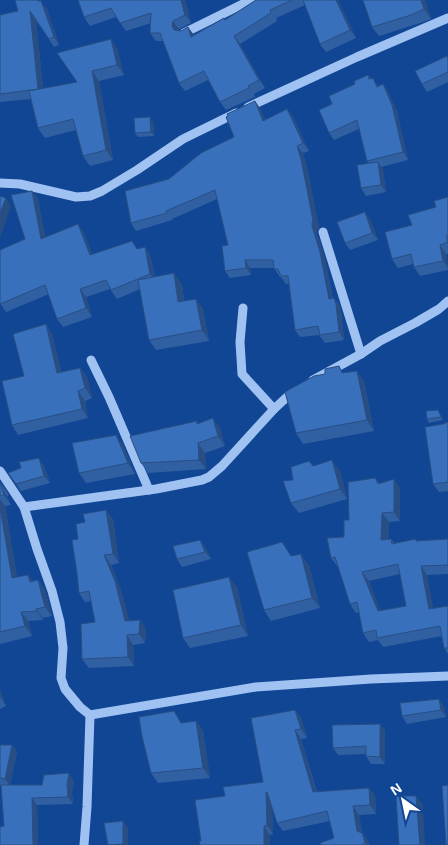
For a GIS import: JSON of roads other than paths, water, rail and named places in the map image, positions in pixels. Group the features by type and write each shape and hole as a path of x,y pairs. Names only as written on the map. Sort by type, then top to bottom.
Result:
{"street":[{"path":"184,34 251,0"},
{"path":"0,183 20,184 76,197 90,196 137,170 183,140 241,110 356,57 448,18"},
{"path":"323,232 361,354"},
{"path":"24,507 149,490 190,483 209,477 222,466 287,397 380,341 416,323 448,301"},
{"path":"243,308 240,342 242,374 274,409"},
{"path":"91,360 149,490"},
{"path":"0,471 24,507 52,591 60,622 63,648 61,678 65,689 80,707 90,715 256,687 448,676"},
{"path":"84,845 90,715"}]}
